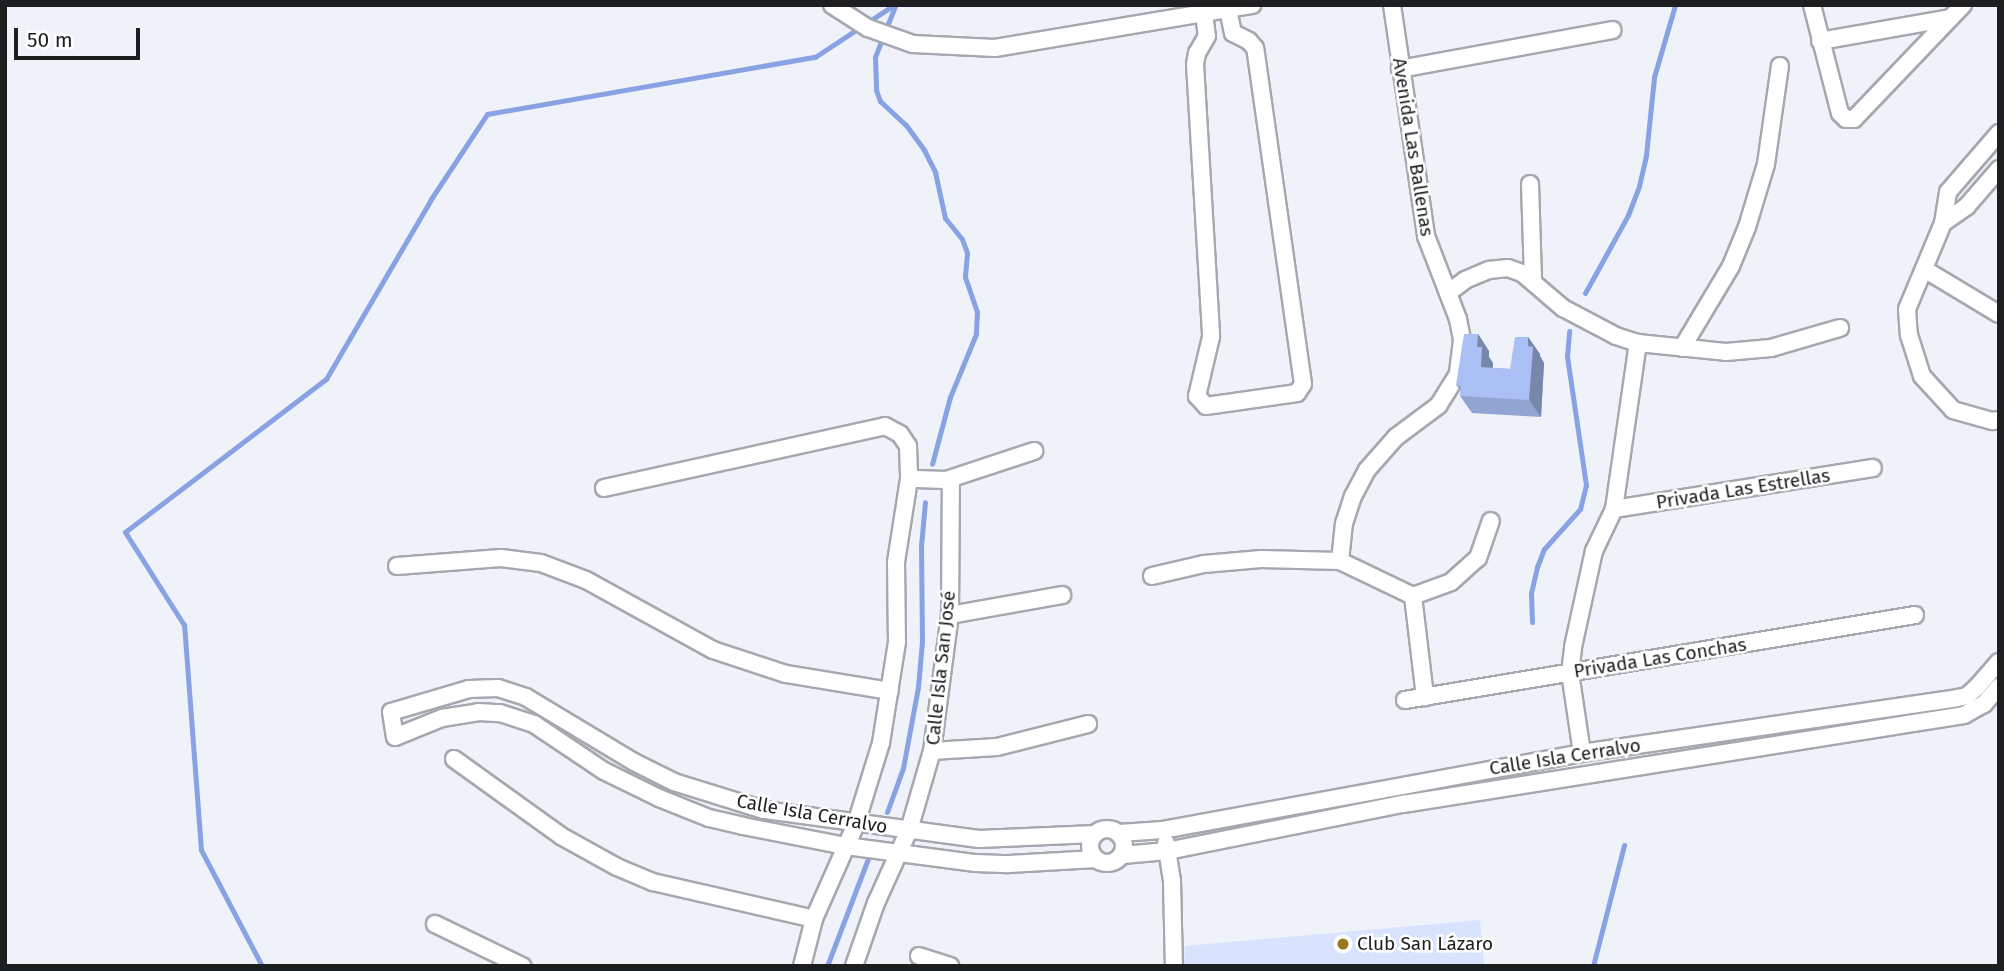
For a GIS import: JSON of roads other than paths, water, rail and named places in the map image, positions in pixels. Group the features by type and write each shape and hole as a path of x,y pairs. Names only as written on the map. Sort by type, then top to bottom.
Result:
{"street":[{"path":"832,5 868,28 913,44 949,48 995,48 1252,5"},
{"name":"Avenida Las Ballenas","path":"1340,561 1344,523 1353,496 1367,470 1396,437 1439,405 1458,374 1462,340 1448,293 1426,236 1392,5"},
{"path":"1812,5 1840,113 1846,119 1854,119 1963,5"},
{"path":"1204,13 1207,36 1197,53 1195,64 1211,337 1197,396 1206,406 1297,393 1303,384 1255,48 1233,33 1228,9"},
{"path":"1820,41 1950,18"},
{"path":"1400,69 1612,30"},
{"path":"1682,348 1731,266 1747,227 1766,164 1780,66"},
{"path":"1999,133 1948,192 1943,223 1907,309 1909,335 1922,376 1953,410 1992,421 1999,419"},
{"path":"1943,223 1967,206 1999,169"},
{"path":"1530,184 1533,282"},
{"path":"1448,293 1465,280 1489,271 1508,268 1533,282 1575,315 1599,328 1638,343 1682,348 1749,351 1791,344 1840,328"},
{"path":"1924,269 1999,314"},
{"path":"1582,753 1570,673 1591,561 1614,509 1638,343"},
{"path":"604,488 885,426 900,433 908,446 909,480 896,562 897,642 872,782 814,919 802,966"},
{"path":"909,480 946,480 1034,452"},
{"name":"Privada Las Estrellas","path":"1614,509 1873,468"},
{"name":"Calle Isla San José","path":"854,966 876,903 909,830 932,751 950,615 953,494 946,480"},
{"path":"1152,576 1204,564 1302,558 1340,561 1413,596 1451,582 1478,558 1491,521"},
{"path":"397,566 501,558 541,563 586,580 713,650 786,674 890,691"},
{"path":"950,615 1062,595"},
{"path":"1413,596 1425,697"},
{"name":"Privada Las Conchas","path":"1405,700 1915,615"},
{"name":"Calle Isla Cerralvo","path":"1119,834 1163,830 1582,753 1957,698 1977,687 1999,662"},
{"name":"Calle Isla Cerralvo","path":"1123,855 1167,850 1403,804 1964,715 1984,704 1999,687"},
{"name":"Calle Isla Cerralvo","path":"1095,834 1004,840 950,837 764,810 674,782 634,762 526,697 498,688 469,689 391,712 395,737 442,719 478,712 500,713 534,724 604,771 709,818 846,846 1009,864 1096,859"},
{"path":"932,751 997,747 1088,724"},
{"path":"454,759 561,836 617,867 653,882 814,919"},
{"path":"1107,829 1119,834 1125,848 1123,855 1110,864 1096,859 1090,847 1095,834 1107,829"},
{"path":"1163,830 1173,892 1174,966"},
{"path":"435,924 522,966"},
{"path":"919,956 950,966"}],"waterway":[{"path":"262,966 201,850 184,625 125,532 326,379 431,199 487,114 815,57 894,5"},
{"path":"1585,293 1628,215 1639,186 1646,155 1654,77 1675,5"},
{"path":"895,6 875,57 876,90 880,101 906,125 924,150 935,172 945,218 962,239 967,253 965,277 977,312 976,334 950,397 932,464"},
{"path":"1532,622 1531,593 1544,549 1580,509 1586,485 1567,356 1569,331"},
{"path":"887,812 903,768 918,687 922,641 921,546 925,502"},
{"path":"1593,966 1624,845"},
{"path":"827,966 869,856"}],"place":[{"name":"Club San Lázaro","path":"1343,944"}]}
